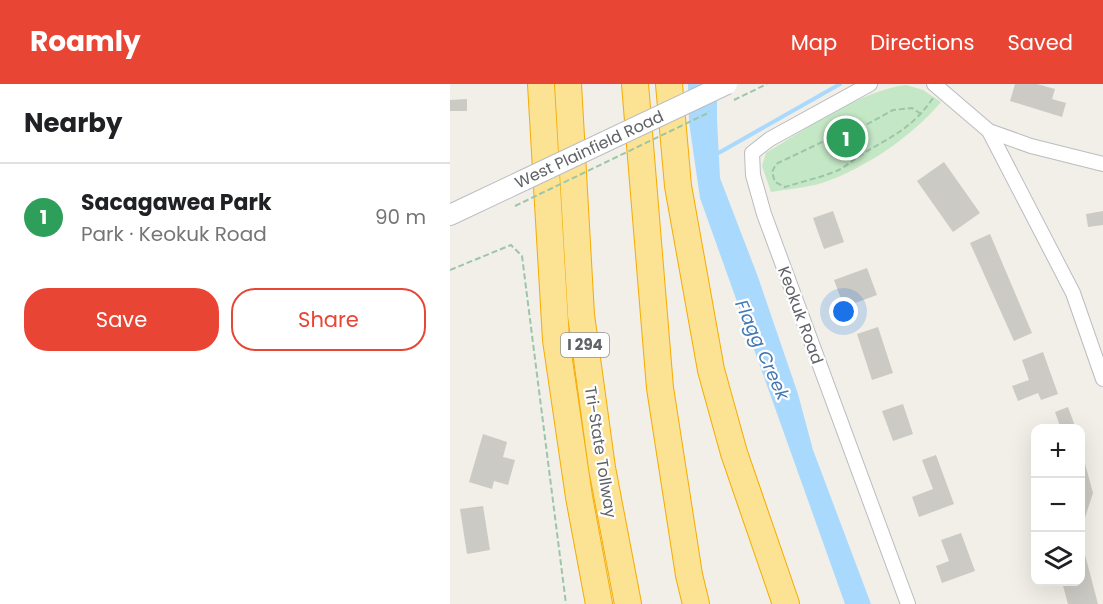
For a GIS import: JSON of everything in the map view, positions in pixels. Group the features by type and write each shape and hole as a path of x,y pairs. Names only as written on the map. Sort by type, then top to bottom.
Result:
{"highway":[{"name":"Tri-State Tollway","path":"541,84 556,339 579,496 599,604"},
{"name":"Tri-State Tollway","path":"568,84 581,315 602,468 628,604"},
{"path":"634,84 660,388 689,575 696,604"},
{"path":"669,84 678,186 711,370 734,453 786,604"},
{"path":"764,543 777,604"}],"main road":[{"name":"West Plainfield Road","path":"450,215 728,84"}],"street":[{"name":"Keokuk Road","path":"870,84 770,139 752,153 753,175 764,213 908,604"},
{"path":"936,86 989,131 1031,146 1103,165"},
{"path":"989,131 1073,292 1103,379"}],"path":[{"path":"725,104 767,84"},
{"path":"921,114 912,108 893,110 853,132 842,133 776,164 772,172 776,182 785,187 848,166 858,156 908,128 921,114 932,100 936,86"},
{"path":"515,206 714,109"},
{"path":"450,270 512,245 522,256 566,604"}],"green space":[{"path":"906,85 923,90 941,102 902,139 871,160 839,177 816,185 771,192 762,166 766,153 852,103 889,88"}],"water":[{"name":"Flagg Creek","path":"688,84 717,84 720,178 758,277 798,394 813,450 871,604 845,604 700,198 689,122"}],"building":[{"path":"1015,84 1037,84 1055,89 1052,99 1066,103 1062,117 1010,101"},
{"path":"467,99 467,111 450,111 450,100"},
{"path":"944,162 980,213 953,232 917,181"},
{"path":"833,211 844,242 824,249 813,218"},
{"path":"1103,211 1103,225 1088,227 1086,214"},
{"path":"990,234 1032,333 1014,341 970,243"},
{"path":"867,268 877,295 844,307 834,280"},
{"path":"878,327 893,373 872,380 857,334"},
{"path":"1043,352 1058,394 1041,400 1038,393 1018,401 1012,386 1029,380 1022,360"},
{"path":"903,404 913,434 893,441 882,411"},
{"path":"1068,407 1074,424 1059,424 1055,412"},
{"path":"483,434 507,442 503,457 515,460 508,485 494,481 492,489 469,482"},
{"path":"936,455 954,504 919,517 912,497 933,489 922,460"},
{"path":"1085,464 1093,493 1085,518"},
{"path":"483,506 490,550 467,554 460,509"},
{"path":"961,533 975,571 942,583 936,566 949,561 941,540"},
{"path":"1085,555 1098,604 1068,604 1063,586 1085,586"}],"waterway":[{"path":"715,155 840,84"}],"place":[{"name":"Sacagawea Park","path":"846,138"}]}
